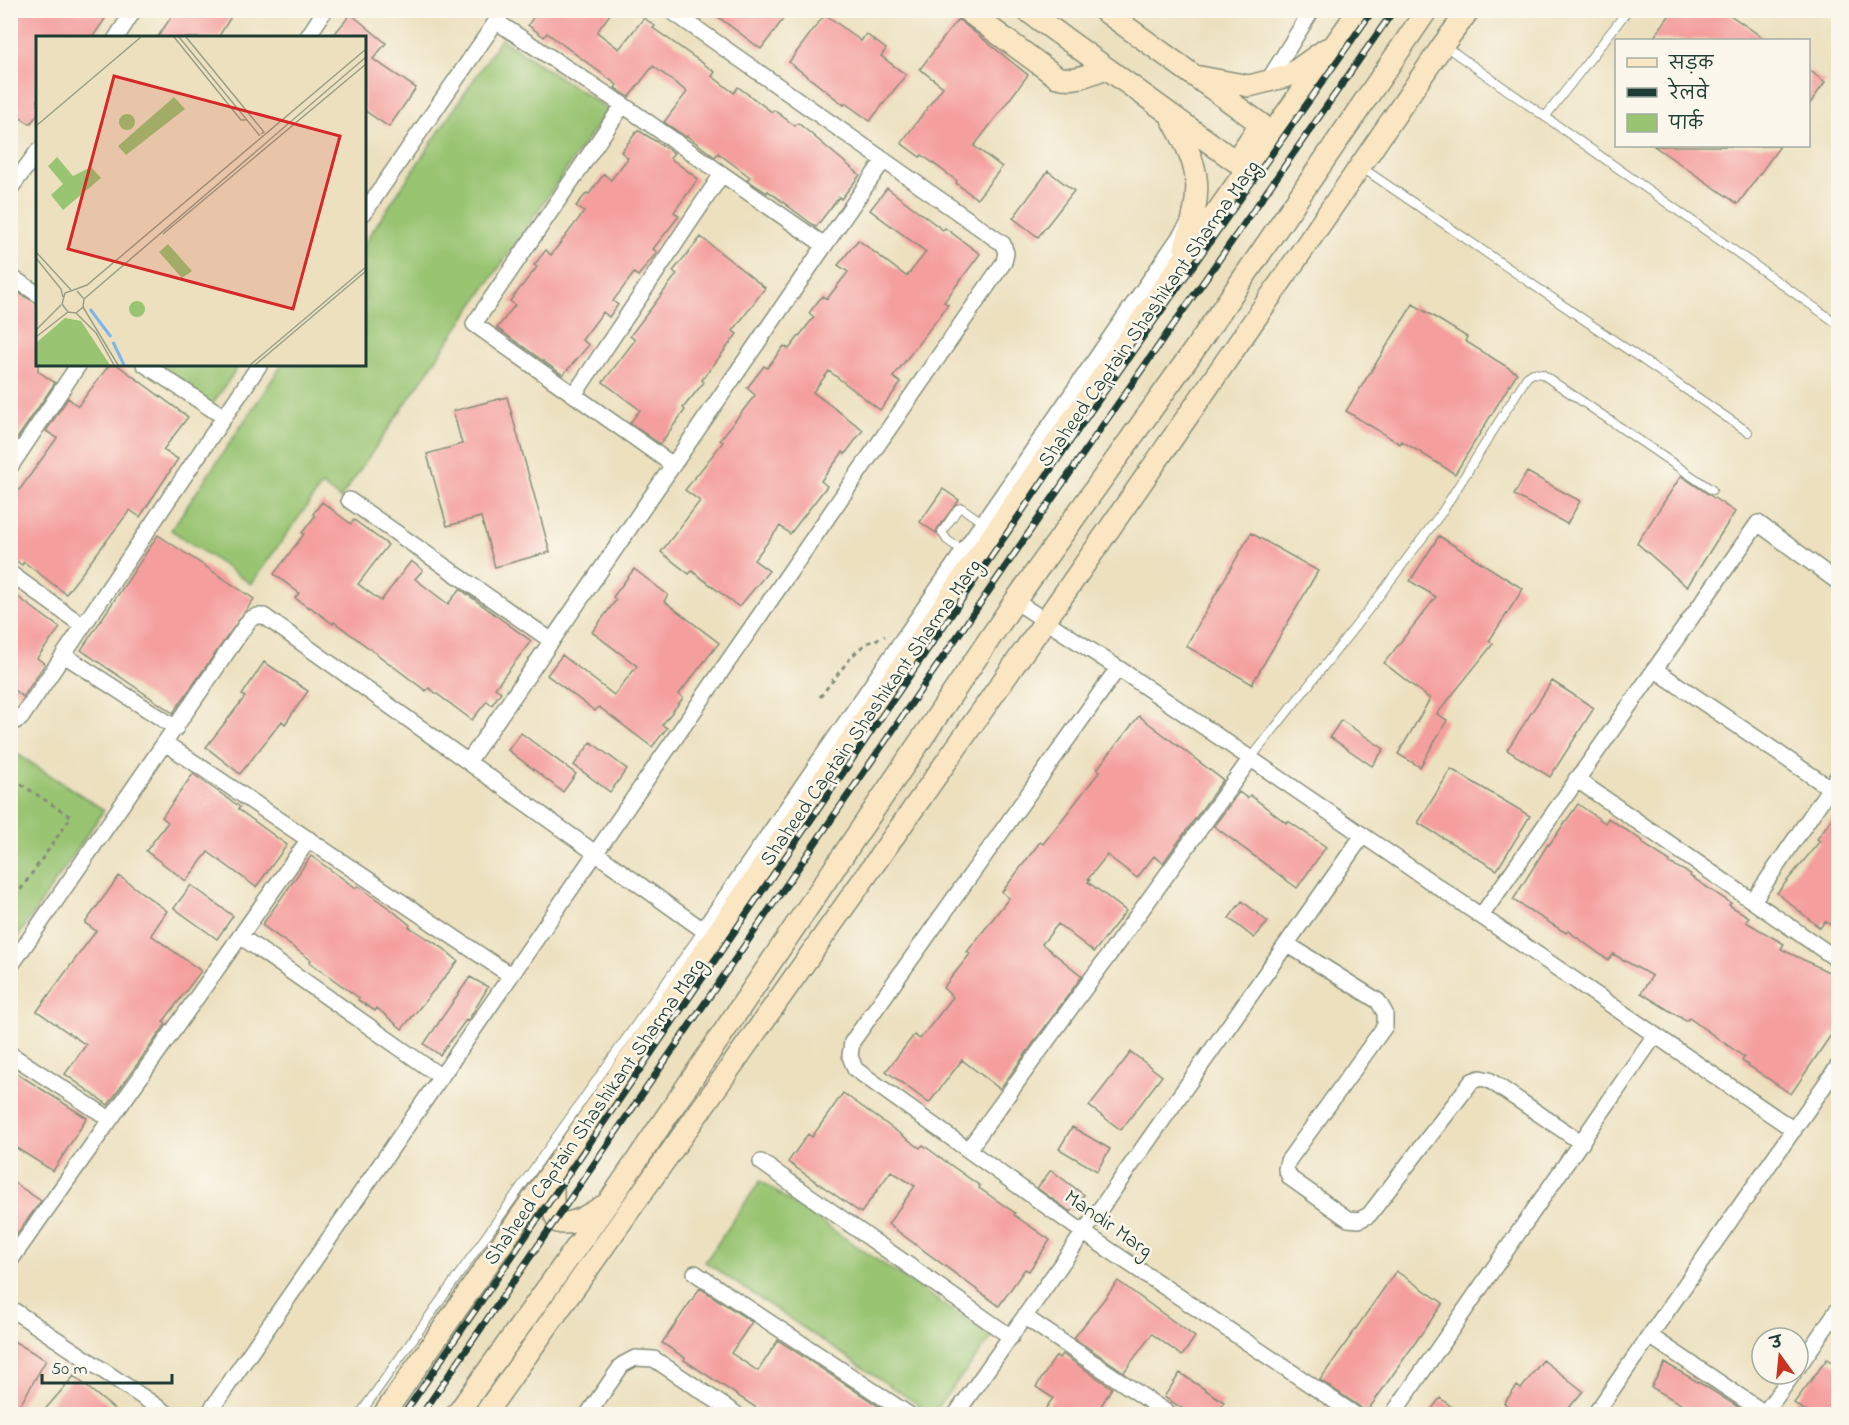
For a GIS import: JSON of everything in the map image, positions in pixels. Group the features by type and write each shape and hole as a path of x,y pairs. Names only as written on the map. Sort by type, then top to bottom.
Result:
{"main road":[{"path":"966,10 1058,77 1067,80 1076,79 1106,68"},
{"path":"1026,10 1235,161 1262,124 1103,10"},
{"name":"Shaheed Captain Shashikant Sharma Marg","path":"384,1414 553,1171 708,934 1359,10"},
{"path":"457,1414 608,1203 1015,601 1194,350 1427,10"},
{"path":"485,1414 1044,621 1469,10"},
{"path":"1193,75 1249,86 1268,81 1288,75 1325,50 1345,30"},
{"path":"1168,112 1189,148 1198,181 1195,214 1181,263"},
{"path":"553,1171 554,1211 558,1222 564,1224 573,1222 608,1203"}],"street":[{"path":"117,36 134,10"},
{"path":"308,36 325,10"},
{"path":"208,1414 1004,262 1006,253 1003,244 670,10"},
{"path":"1268,81 1312,10"},
{"path":"366,210 500,16 622,105 824,245"},
{"path":"622,105 474,324 673,465"},
{"path":"10,189 36,154"},
{"path":"468,762 883,161"},
{"path":"574,394 722,174"},
{"path":"10,967 250,619 257,616 264,616 708,934 982,522 1195,214"},
{"path":"10,276 36,293"},
{"path":"10,467 79,366"},
{"path":"147,366 224,417"},
{"path":"10,724 21,718 259,366"},
{"path":"349,500 552,641"},
{"path":"1481,916 1758,523 1839,582"},
{"path":"10,573 83,626"},
{"path":"1015,601 1119,668 1794,1130"},
{"path":"64,655 176,728"},
{"name":"Mandir Marg","path":"1119,668 852,1042 850,1056 855,1069 1084,1233 1354,1414"},
{"path":"1654,669 1834,782 1753,901"},
{"path":"165,743 510,975"},
{"path":"968,1150 1251,758"},
{"path":"1576,779 1839,960"},
{"path":"956,1414 1362,835"},
{"path":"10,1261 309,839"},
{"path":"240,936 440,1076"},
{"path":"1287,944 1378,1002 1385,1013 1385,1026 1288,1161 1286,1169 1290,1178 1348,1219 1359,1220 1369,1215 1472,1081 1480,1078 1489,1080 1582,1143"},
{"path":"1394,1414 1655,1035"},
{"path":"10,1054 110,1119"},
{"path":"1595,1414 1839,1066"},
{"path":"761,1162 1011,1337"},
{"path":"695,1273 908,1414"},
{"path":"10,1308 168,1414"},
{"path":"1810,1350 1839,1309"},
{"path":"1024,1317 1169,1414"},
{"path":"1650,1336 1765,1414 1785,1386"},
{"path":"588,1414 622,1365 636,1358 654,1359 736,1414"}],"lane":[{"path":"1545,117 1628,10"},
{"path":"1443,45 1839,324"},
{"path":"1360,166 1748,432"},
{"path":"1251,758 1373,604 1442,512 1527,377 1533,373 1542,374 1712,490"},
{"path":"963,551 947,540 942,532 958,509 964,509 982,522"},
{"path":"360,1414 708,934"}],"path":[{"path":"820,697 850,657 865,644"},
{"path":"10,796 19,783 71,817 10,905"}],"green space":[{"path":"501,39 608,109 340,499 322,485 251,584 171,530 281,366 366,366 366,241"},
{"path":"153,366 238,366 210,408"},
{"path":"11,750 104,810 11,947"},
{"path":"760,1181 992,1337 932,1414 705,1262"}],"building":[{"path":"10,10 111,10 93,36 36,36 36,116 30,124 10,111"},
{"path":"176,10 235,10 219,36 158,36"},
{"path":"538,10 613,10 597,32 619,49 644,18 655,26 653,28 715,72 712,76 734,93 738,87 795,126 798,123 860,175 841,199 839,197 816,227 768,191 767,193 747,180 750,177 718,153 715,157 664,122 687,92 653,66 629,97 615,88 617,85 547,33 544,37 528,25"},
{"path":"709,10 790,10 761,49"},
{"path":"1673,10 1723,10 1765,39 1653,39"},
{"path":"351,14 386,43 373,59 416,88 389,127 366,111 366,36 333,36"},
{"path":"825,14 861,41 866,34 886,49 881,56 906,75 870,121 845,103 844,105 789,62"},
{"path":"958,19 1028,75 974,146 1002,167 977,199 922,155 920,157 901,143 943,87 920,69"},
{"path":"1810,71 1825,82 1810,104"},
{"path":"638,130 674,153 670,158 698,179 674,212 679,216 653,249 657,252 638,276 634,273 613,301 618,305 609,317 603,312 582,340 589,345 563,375 497,328 515,305 510,301 537,267 534,265 546,250 551,255 584,212 576,206 587,193 589,194 604,174 611,180 628,158 621,152"},
{"path":"1655,147 1779,147 1738,204"},
{"path":"1048,171 1074,191 1038,237 1013,218"},
{"path":"887,188 943,230 945,228 980,254 944,302 948,305 893,377 901,383 880,410 829,371 813,392 863,430 821,481 827,486 790,534 780,526 754,560 769,571 739,607 692,571 689,574 661,552 700,501 685,490 723,442 720,440 755,395 747,388 784,346 789,349 814,317 809,313 822,296 827,299 848,272 838,265 858,240 906,276 926,252 870,210"},
{"path":"701,237 765,288 733,331 737,334 702,380 704,382 683,408 685,410 660,444 630,423 640,410 603,382 635,340 630,336 677,274 673,271"},
{"path":"10,288 36,303 36,366 38,366 38,371 55,383 10,449"},
{"path":"1413,304 1467,337 1465,341 1517,373 1455,474 1402,441 1400,444 1346,411"},
{"path":"108,366 119,366 188,417 163,450 178,459 140,517 130,510 66,594 24,562 22,565 10,557 10,503 57,438 46,431 68,398 78,406"},
{"path":"507,397 550,552 495,567 481,517 447,526 427,454 462,444 453,411"},
{"path":"1527,472 1580,501 1567,524 1514,495"},
{"path":"1681,476 1735,512 1687,587 1637,543"},
{"path":"943,489 959,500 936,533 920,522"},
{"path":"322,502 351,524 354,520 388,545 358,584 381,601 411,561 423,570 415,579 448,604 460,589 531,641 495,688 501,692 492,705 487,701 472,720 429,688 426,691 334,622 333,624 295,598 299,593 274,574 304,534 302,533"},
{"path":"1251,533 1318,571 1252,684 1186,646"},
{"path":"158,535 254,599 173,713 81,650"},
{"path":"1439,536 1523,589 1489,641 1493,644 1437,714 1447,720 1420,767 1398,754 1430,699 1384,663 1436,597 1410,581"},
{"path":"634,569 668,595 664,601 719,643 679,694 683,698 662,725 667,728 652,747 599,707 595,711 547,675 562,655 614,695 637,666 592,632 616,600 613,597"},
{"path":"18,597 60,628 37,658 45,664 23,697 10,687 10,607"},
{"path":"264,662 308,691 285,724 282,721 240,774 206,747 245,697 242,695"},
{"path":"1552,681 1594,708 1550,777 1507,750"},
{"path":"1139,716 1223,780 1163,863 1154,856 1137,878 1107,855 1088,879 1090,880 1088,882 1126,911 1094,952 1058,924 1042,944 1082,976 1000,1089 962,1060 929,1103 886,1071 914,1035 920,1039 953,997 943,988 970,954 967,952 1009,898 1002,892 1040,842 1043,844 1100,771 1097,769"},
{"path":"1341,720 1384,749 1372,766 1330,737"},
{"path":"521,733 576,774 563,792 508,750"},
{"path":"591,742 627,769 610,792 574,765"},
{"path":"1451,769 1530,816 1497,870 1418,823"},
{"path":"193,774 240,807 238,809 287,845 256,887 208,852 186,881 146,851 168,822 162,817"},
{"path":"1239,792 1247,798 1250,795 1286,823 1288,821 1326,847 1297,888 1214,826"},
{"path":"1578,804 1605,823 1608,818 1643,841 1642,843 1670,861 1669,863 1691,874 1690,876 1731,903 1729,905 1749,917 1746,922 1784,944 1781,949 1839,977 1839,1035 1833,1032 1791,1094 1742,1061 1744,1057 1689,1018 1686,1021 1641,993 1652,976 1613,954 1608,960 1568,931 1566,933 1513,900 1548,844"},
{"path":"1839,808 1839,930 1825,921 1820,928 1777,893 1820,841 1817,839"},
{"path":"311,856 393,911 410,925 409,927 443,948 458,961 402,1029 377,1008 375,1011 358,1000 359,998 309,962 311,960 262,925"},
{"path":"119,876 167,911 151,935 201,971 163,1022 166,1024 108,1105 65,1074 86,1045 37,1011 96,931 85,923"},
{"path":"191,885 233,916 217,939 174,908"},
{"path":"1242,901 1268,922 1254,938 1229,918"},
{"path":"470,977 488,987 468,1021 466,1020 440,1055 424,1044"},
{"path":"1131,1052 1162,1076 1121,1130 1089,1106"},
{"path":"10,1069 87,1118 53,1171 10,1144"},
{"path":"843,1093 920,1148 923,1145 1050,1240 1029,1271 1025,1269 999,1306 888,1224 915,1186 891,1171 861,1213 788,1162 808,1134 812,1137"},
{"path":"1072,1127 1110,1149 1097,1171 1059,1149"},
{"path":"1051,1170 1084,1195 1071,1212 1037,1188"},
{"path":"10,1180 41,1201 10,1243"},
{"path":"1396,1271 1443,1303 1366,1413 1320,1380"},
{"path":"1118,1281 1195,1337 1182,1356 1152,1334 1124,1372 1074,1338"},
{"path":"700,1288 752,1322 731,1353 758,1371 778,1340 880,1407 875,1414 772,1414 763,1409 761,1411 662,1343"},
{"path":"10,1339 46,1360 15,1414 10,1414"},
{"path":"1062,1354 1112,1388 1096,1414 1042,1414 1053,1398 1036,1387 1056,1356 1059,1358"},
{"path":"1827,1359 1839,1367 1839,1414 1810,1414 1794,1403 1807,1386 1810,1386 1810,1382"},
{"path":"1543,1360 1583,1391 1564,1414 1504,1414 1509,1407 1504,1403 1517,1386 1521,1389"},
{"path":"1665,1363 1749,1414 1698,1414 1651,1387"},
{"path":"1180,1373 1224,1402 1216,1414 1191,1414 1164,1397"},
{"path":"74,1376 120,1414 41,1414"},
{"path":"1440,1398 1461,1414 1428,1414"}],"railway":[{"path":"404,1414 1090,412 1373,10"},
{"path":"422,1414 1103,425 1394,10"}]}
